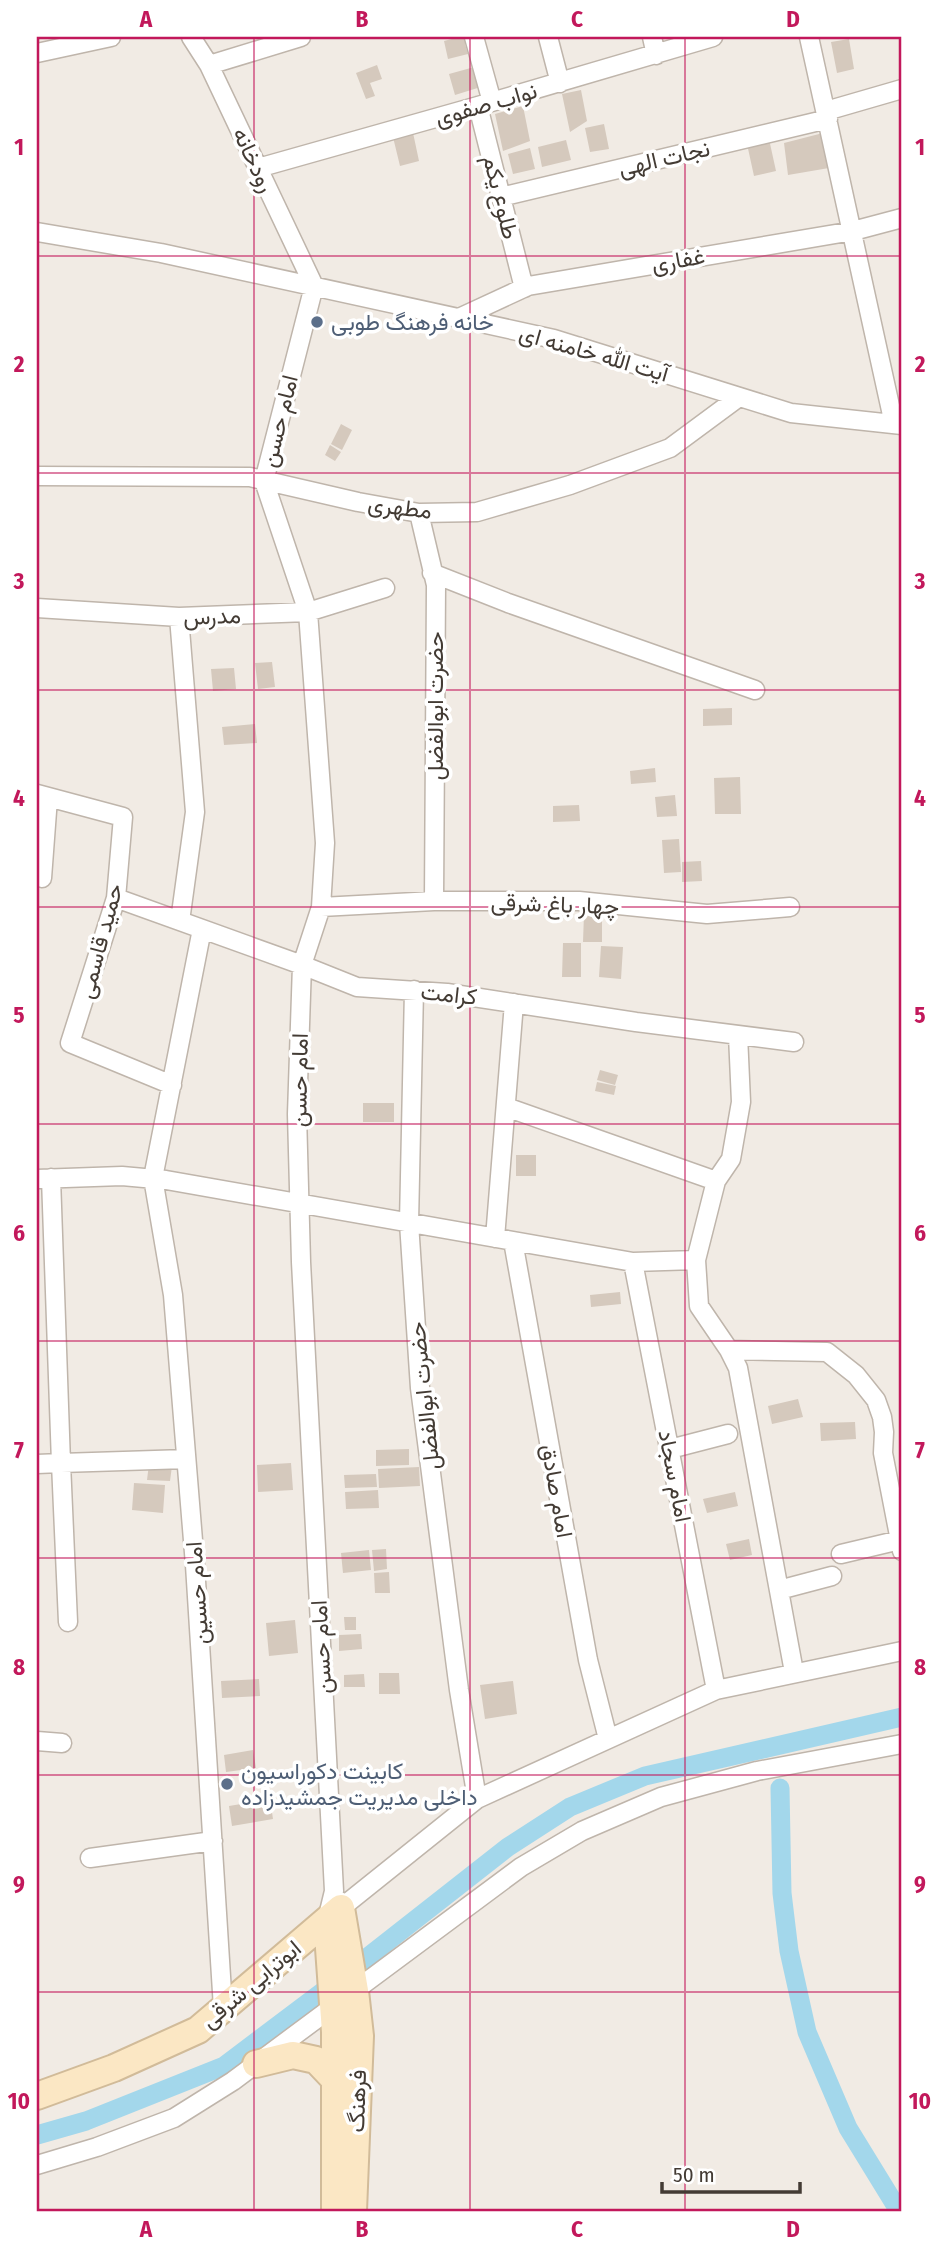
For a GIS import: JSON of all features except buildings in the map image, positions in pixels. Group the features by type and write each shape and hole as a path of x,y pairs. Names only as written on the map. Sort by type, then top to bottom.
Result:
{"street":[{"path":"37,53 111,37"},
{"name":"رودخانه","path":"191,37 209,65 314,286"},
{"path":"209,65 301,37"},
{"name":"طلوع یکم","path":"474,37 501,197 524,288"},
{"path":"548,37 560,83"},
{"path":"652,37 656,55"},
{"name":"نواب صفوی","path":"258,168 713,37"},
{"path":"809,37 898,425"},
{"name":"نجات الهی","path":"501,197 827,115 902,89"},
{"name":"غفاری","path":"459,318 524,288 853,230 902,218"},
{"name":"آیت الله خامنه ای","path":"37,232 160,253 554,339 791,413 898,425"},
{"name":"امام حسن","path":"314,286 264,481 308,612 325,843 321,907 302,965 297,1114 299,1204 335,1917"},
{"name":"مطهری","path":"37,476 250,477 419,513 477,512 570,485 670,449 739,397"},
{"name":"حضرت ابوالفضل","path":"419,513 436,584 434,901"},
{"path":"432,573 508,603 755,690"},
{"name":"مدرس","path":"37,608 178,617 308,612 384,588"},
{"path":"178,617 195,812 180,921"},
{"path":"42,878 43,796"},
{"name":"حمید قاسمی","path":"43,796 123,817 116,898 71,1043 172,1085"},
{"name":"کرامت","path":"116,898 358,987 447,993 794,1042"},
{"name":"چهار باغ شرقی","path":"321,907 434,901 579,901 707,914 790,907"},
{"path":"153,1178 202,929"},
{"name":"حضرت ابوالفضل","path":"414,990 409,1223 420,1388 459,1690 477,1799"},
{"name":"امام صادق","path":"514,1003 506,1107 504,1240 588,1660 608,1739"},
{"path":"738,1035 741,1102 732,1159 716,1181 696,1260 699,1306 738,1368 794,1672"},
{"path":"506,1107 716,1181"},
{"path":"68,1622 44,1179 122,1176 153,1178 633,1262 696,1260"},
{"name":"امام حسین","path":"153,1178 173,1295 187,1459 223,2008"},
{"name":"امام سجاد","path":"633,1262 716,1690"},
{"path":"729,1350 827,1352 856,1375 876,1400 882,1418 883,1453 901,1545 841,1554"},
{"path":"670,1449 728,1434"},
{"path":"37,1464 187,1459"},
{"path":"779,1590 832,1576"},
{"path":"343,1992 335,1917 477,1799 716,1690 902,1651"},
{"path":"37,1741 62,1743"},
{"path":"37,2165 97,2147 174,2118 256,2064 343,1992 521,1867 582,1831 661,1797 757,1771 902,1744"},
{"path":"90,1858 213,1841"},
{"name":"ابوترابی شرقی","path":"37,2096 114,2068 198,2029 335,1917"},
{"name":"فرهنگ","path":"335,2211 335,2080 343,1992"},
{"name":"فرهنگ","path":"343,1992 360,2036 353,2211"},
{"path":"256,2064 293,2055 316,2060 335,2080"}],"waterway":[{"path":"37,2135 86,2121 224,2066 508,1847 570,1807 645,1776 902,1717"},
{"path":"780,1788 782,1893 789,1951 807,2032 848,2128 899,2211"}],"place":[{"name":"خانه فرهنگ طوبی","path":"317,322"},
{"name":"کابینت دکوراسیون داخلی مدیریت جمشیدزاده","path":"227,1784"}]}
